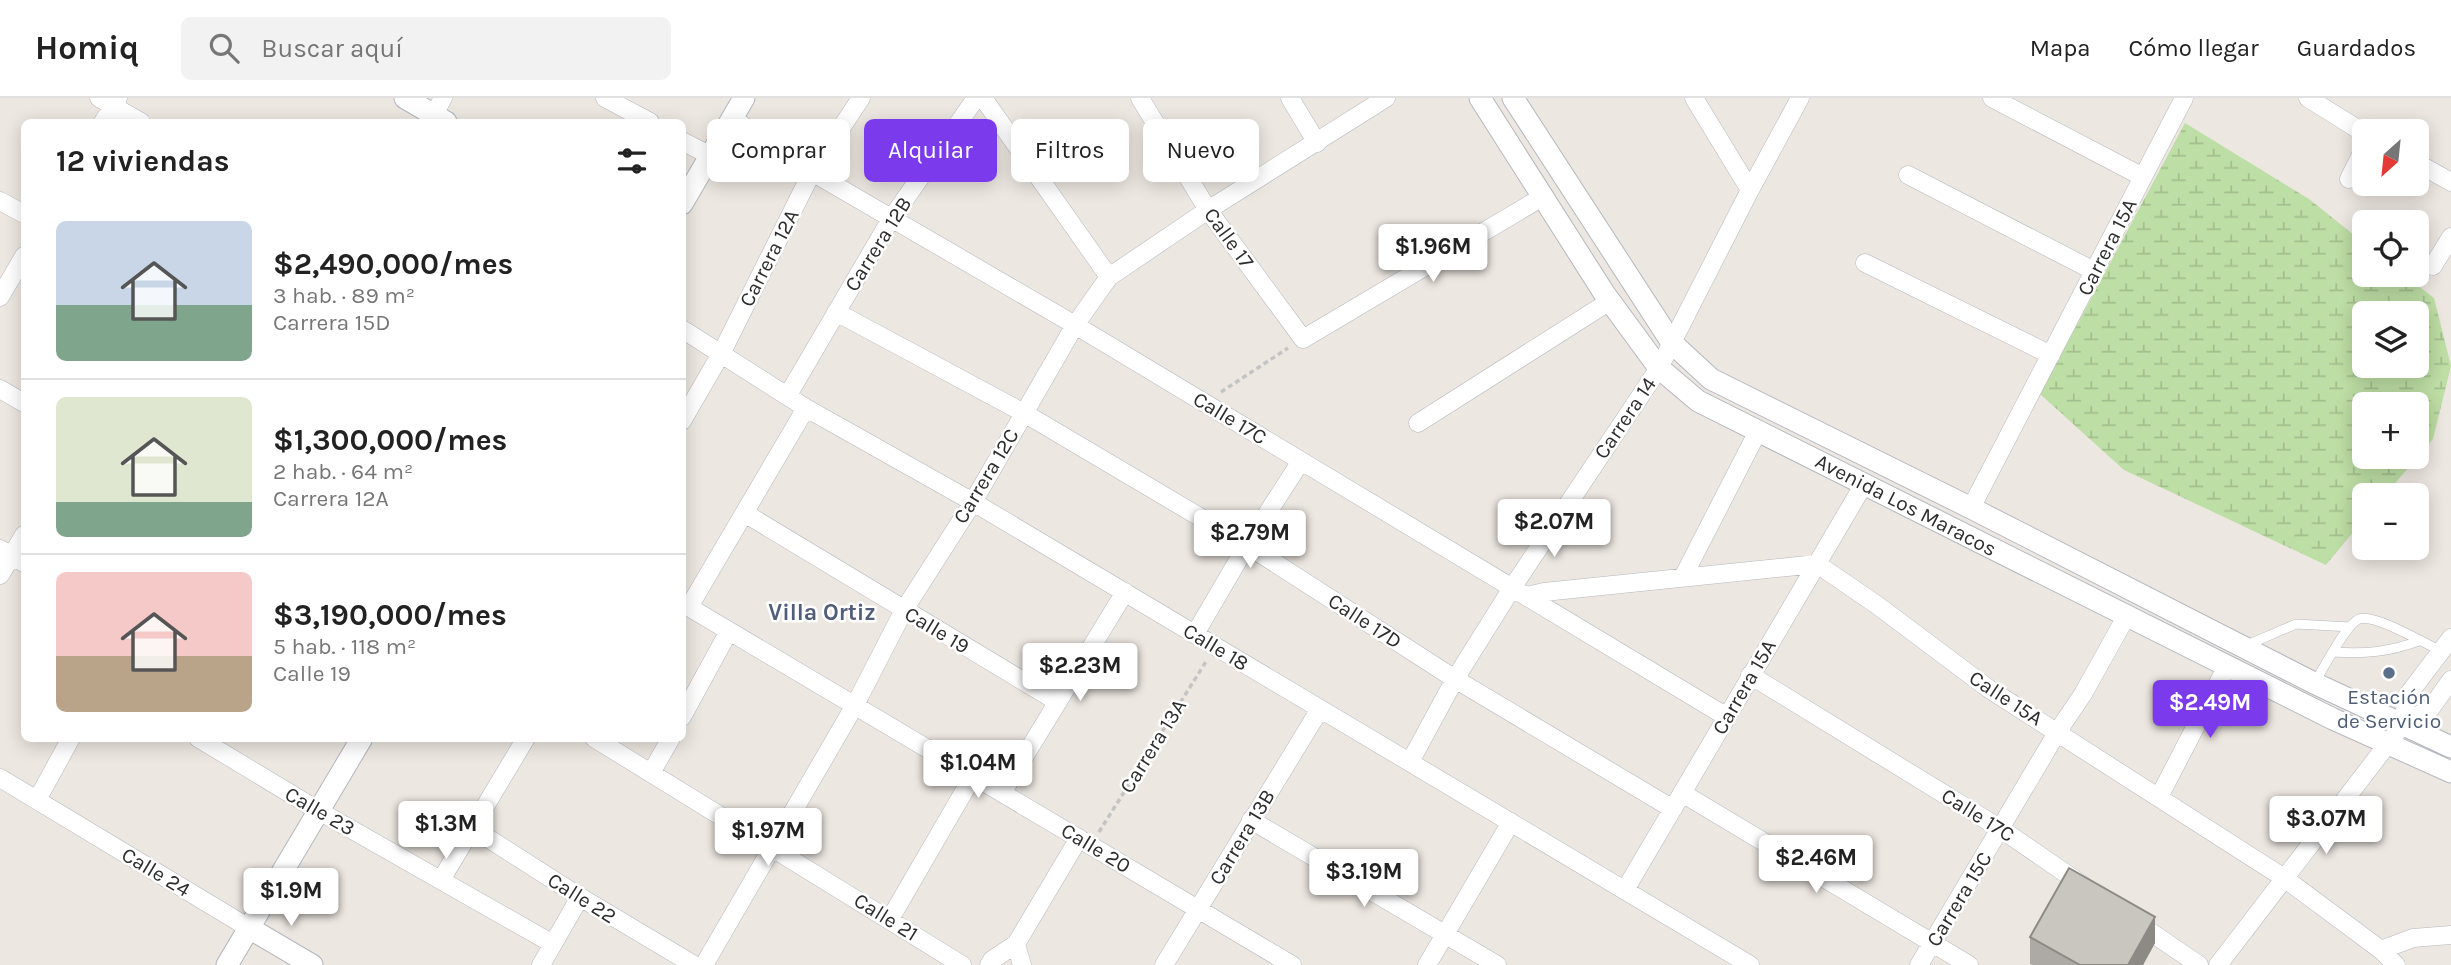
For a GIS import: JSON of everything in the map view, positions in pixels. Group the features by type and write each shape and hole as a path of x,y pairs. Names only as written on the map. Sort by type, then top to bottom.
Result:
{"street":[{"path":"405,98 439,115"},
{"path":"605,98 644,119"},
{"path":"733,119 744,98"},
{"name":"Carrera 12A","path":"846,119 860,98"},
{"name":"Carrera 12B","path":"788,395 891,219 976,98"},
{"path":"982,98 1109,277"},
{"name":"Calle 17","path":"1140,98 1208,210 1303,339"},
{"path":"1290,98 1317,143"},
{"name":"Carrera 12C","path":"704,965 855,705 904,610 973,502 1075,325 1109,277 1208,210 1386,98"},
{"name":"Avenida Los Maracos","path":"1480,98 1610,301 1659,368 1698,401 2227,666 2451,772"},
{"name":"Avenida Los Maracos","path":"1513,98 1672,342 1711,379 2314,683 2451,747"},
{"path":"1693,98 1750,190"},
{"name":"Carrera 14","path":"1409,762 1455,679 1519,592 1659,368 1800,98"},
{"path":"1992,98 2143,177"},
{"name":"Carrera 15A","path":"1971,508 2184,98"},
{"path":"2308,98 2352,126"},
{"path":"104,119 110,101 137,119"},
{"path":"686,143 707,154"},
{"path":"686,197 707,163"},
{"path":"2429,170 2451,182"},
{"path":"2349,179 2352,173"},
{"path":"1908,175 2094,271"},
{"name":"Carrera 12A","path":"686,414 722,352 807,182"},
{"name":"Calle 17C","path":"829,182 1075,325 1727,718"},
{"path":"1303,339 1544,196"},
{"path":"0,201 21,212"},
{"path":"2433,265 2451,237"},
{"path":"0,297 21,261"},
{"path":"1865,262 2051,355"},
{"path":"1418,423 1610,301"},
{"name":"Calle 17D","path":"836,312 1024,413 1247,545 1455,679 1673,809"},
{"name":"Calle 18","path":"686,331 806,408 973,502 1750,965"},
{"path":"0,388 21,401"},
{"path":"686,605 746,514 806,408"},
{"path":"1683,577 1758,431"},
{"path":"1195,634 1247,545 1301,461"},
{"name":"Carrera 15A","path":"1625,890 1864,484"},
{"name":"Calle 19","path":"746,514 1058,702"},
{"path":"0,575 21,540"},
{"path":"1519,592 1545,592 1817,564"},
{"name":"Calle 15A","path":"1817,564 1877,605 1989,689 2284,878 2381,950 2396,965"},
{"path":"1002,793 1125,592"},
{"name":"Calle 20","path":"686,605 1292,965"},
{"name":"Carrera 15C","path":"1919,965 2058,731 2083,694 2127,615"},
{"path":"686,710 729,631"},
{"path":"2403,724 2407,696 2446,644"},
{"path":"2159,797 2227,666"},
{"name":"Calle 17C","path":"1750,675 2001,829 2100,897"},
{"path":"2218,965 2403,724 2431,708 2451,680"},
{"name":"Carrera 13B","path":"1164,965 1320,709"},
{"path":"37,800 69,742"},
{"name":"Calle 23","path":"206,742 319,811 553,944"},
{"path":"227,965 360,742"},
{"path":"440,880 524,742"},
{"name":"Calle 21","path":"601,742 962,965"},
{"path":"651,773 669,742"},
{"path":"890,919 974,776"},
{"name":"Calle 24","path":"0,778 312,965"},
{"path":"1682,793 1969,965"},
{"path":"1251,820 1497,965"},
{"path":"1427,965 1511,822"},
{"name":"Calle 22","path":"472,828 694,965"},
{"path":"989,965 992,960 1016,944 1085,842"},
{"path":"541,965 580,897"},
{"path":"2122,912 2199,965"},
{"path":"2381,950 2413,938 2451,935"},
{"path":"1016,944 1023,965"}],"lane":[{"path":"2314,683 2350,626 2360,619 2369,618 2419,641 2446,644"},
{"path":"2244,646 2296,624 2350,626"},
{"path":"2334,652 2359,654 2390,651 2419,641"}],"path":[{"path":"1205,403 1303,339"},
{"name":"Carrera 13A","path":"1085,842 1216,646"}],"green space":[{"path":"2185,123 2309,199 2352,233 2352,287 2420,287 2434,298 2451,366 2433,439 2429,444 2429,392 2352,392 2352,469 2407,469 2395,483 2352,483 2352,534 2326,565 2124,470 2040,394"}],"building":[{"path":"2069,868 2155,917 2128,965 2080,965 2030,937"}],"place":[{"name":"Estación de Servicio","path":"2389,673"}],"district":[{"name":"Villa Ortiz","path":"822,612"}]}
